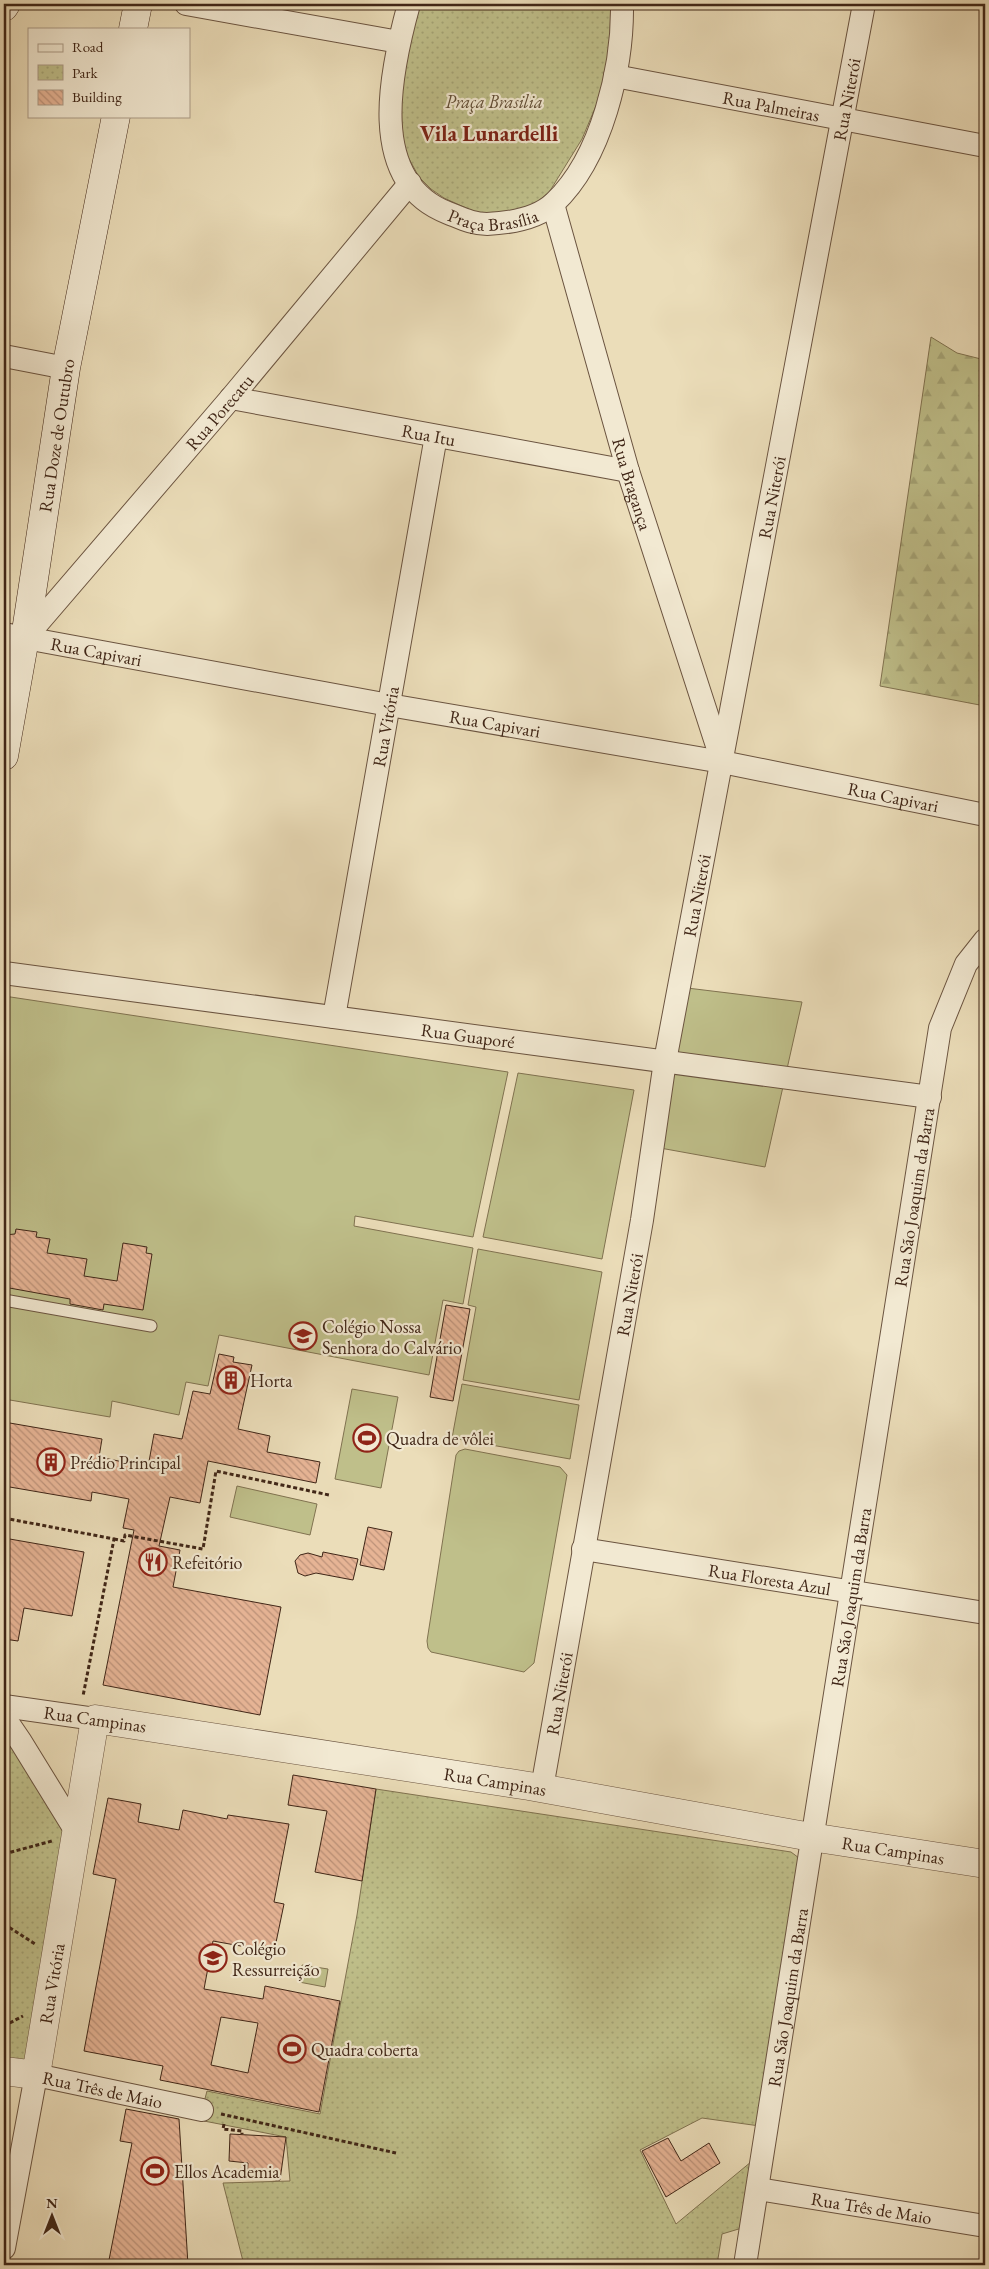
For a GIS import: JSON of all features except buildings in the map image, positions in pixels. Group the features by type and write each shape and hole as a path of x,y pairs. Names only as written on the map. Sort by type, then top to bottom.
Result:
{"street":[{"path":"4,8 6,4"},
{"path":"133,28 138,4"},
{"path":"186,4 399,42"},
{"name":"Praça Brasília","path":"409,4 399,42 390,95 391,127 396,156 410,184 432,207 475,224 516,223 553,204 575,178 594,144 615,76 623,34 622,4"},
{"name":"Rua Niterói","path":"542,1788 642,1220 665,1061 864,4"},
{"name":"Rua Palmeiras","path":"615,76 843,121 985,146"},
{"name":"Rua Doze de Outubro","path":"4,756 15,636 116,118"},
{"name":"Rua Porecatu","path":"15,636 231,398 410,184"},
{"name":"Rua Bragança","path":"553,204 628,471 722,762"},
{"path":"4,356 66,368"},
{"name":"Rua Itu","path":"231,398 628,471"},
{"name":"Rua Vitória","path":"334,1017 436,436"},
{"name":"Rua Capivari","path":"15,636 389,705 722,762 985,815"},
{"name":"Rua São Joaquim da Barra","path":"745,2265 940,1028 966,964 985,940"},
{"name":"Rua Guaporé","path":"4,973 930,1096"},
{"name":"Rua Floresta Azul","path":"583,1549 985,1613"},
{"name":"Rua Campinas","path":"4,1706 542,1788 811,1837 985,1864"},
{"path":"4,1717 21,1742 66,1836"},
{"name":"Rua Vitória","path":"4,2248 36,2075 66,1836 88,1718"},
{"name":"Rua Três de Maio","path":"4,2071 36,2075 202,2110"},
{"name":"Rua Três de Maio","path":"758,2189 985,2226"}],"lane":[{"path":"4,1300 152,1326"}],"path":[{"path":"4,1518 124,1541 125,1535 203,1549 216,1471 329,1495"},
{"path":"88,1718 114,1539"},
{"path":"4,1854 66,1836"},
{"path":"4,1924 43,1949"},
{"path":"4,2026 25,2015"},
{"path":"202,2110 396,2153"},
{"path":"224,2124 223,2129 242,2131 242,2134"}],"green space":[{"name":"Praça Brasilia","path":"419,4 611,4 609,75 582,139 548,194 534,204 514,211 495,214 477,213 444,198 419,177 402,146 401,73"},
{"path":"931,337 957,353 985,360 985,706 880,686"},
{"path":"679,987 802,1002 765,1167 649,1146"},
{"path":"4,996 508,1072 473,1237 355,1216 354,1226 473,1248 463,1304 443,1300 429,1375 219,1335 208,1386 186,1382 179,1415 112,1401 110,1417 4,1399"},
{"path":"518,1073 634,1090 602,1259 483,1237"},
{"path":"478,1249 602,1272 579,1400 463,1380 476,1307 468,1305"},
{"path":"462,1384 579,1405 570,1459 452,1438"},
{"name":"Quadra de vôlei","path":"352,1389 398,1397 381,1488 335,1479"},
{"path":"465,1449 560,1467 567,1475 534,1663 524,1672 431,1652 428,1648 427,1641 456,1455 459,1451"},
{"path":"237,1486 317,1504 310,1535 230,1517"},
{"path":"4,1726 70,1836 28,2063 4,2059"},
{"path":"376,1789 791,1852 803,1861 767,2127 702,2118 640,2150 676,2224 763,2152 752,2225 722,2234 717,2265 244,2265 223,2183 290,2181 286,2137 204,2121 202,2110 207,2091 320,2114 357,1915"},
{"path":"302,1965 328,1969 325,1987 299,1982"}],"place":[{"name":"Colégio Nossa Senhora do Calvário","path":"303,1336"},
{"name":"Horta","path":"231,1380"},
{"name":"Quadra de vôlei","path":"367,1438"},
{"name":"Prédio Principal","path":"51,1462"},
{"name":"Refeitório","path":"153,1562"},
{"name":"Colégio Ressurreição","path":"213,1958"},
{"name":"Quadra coberta","path":"292,2049"},
{"name":"Ellos Academia","path":"155,2171"}],"district":[{"name":"Vila Lunardelli","path":"489,133"}]}
